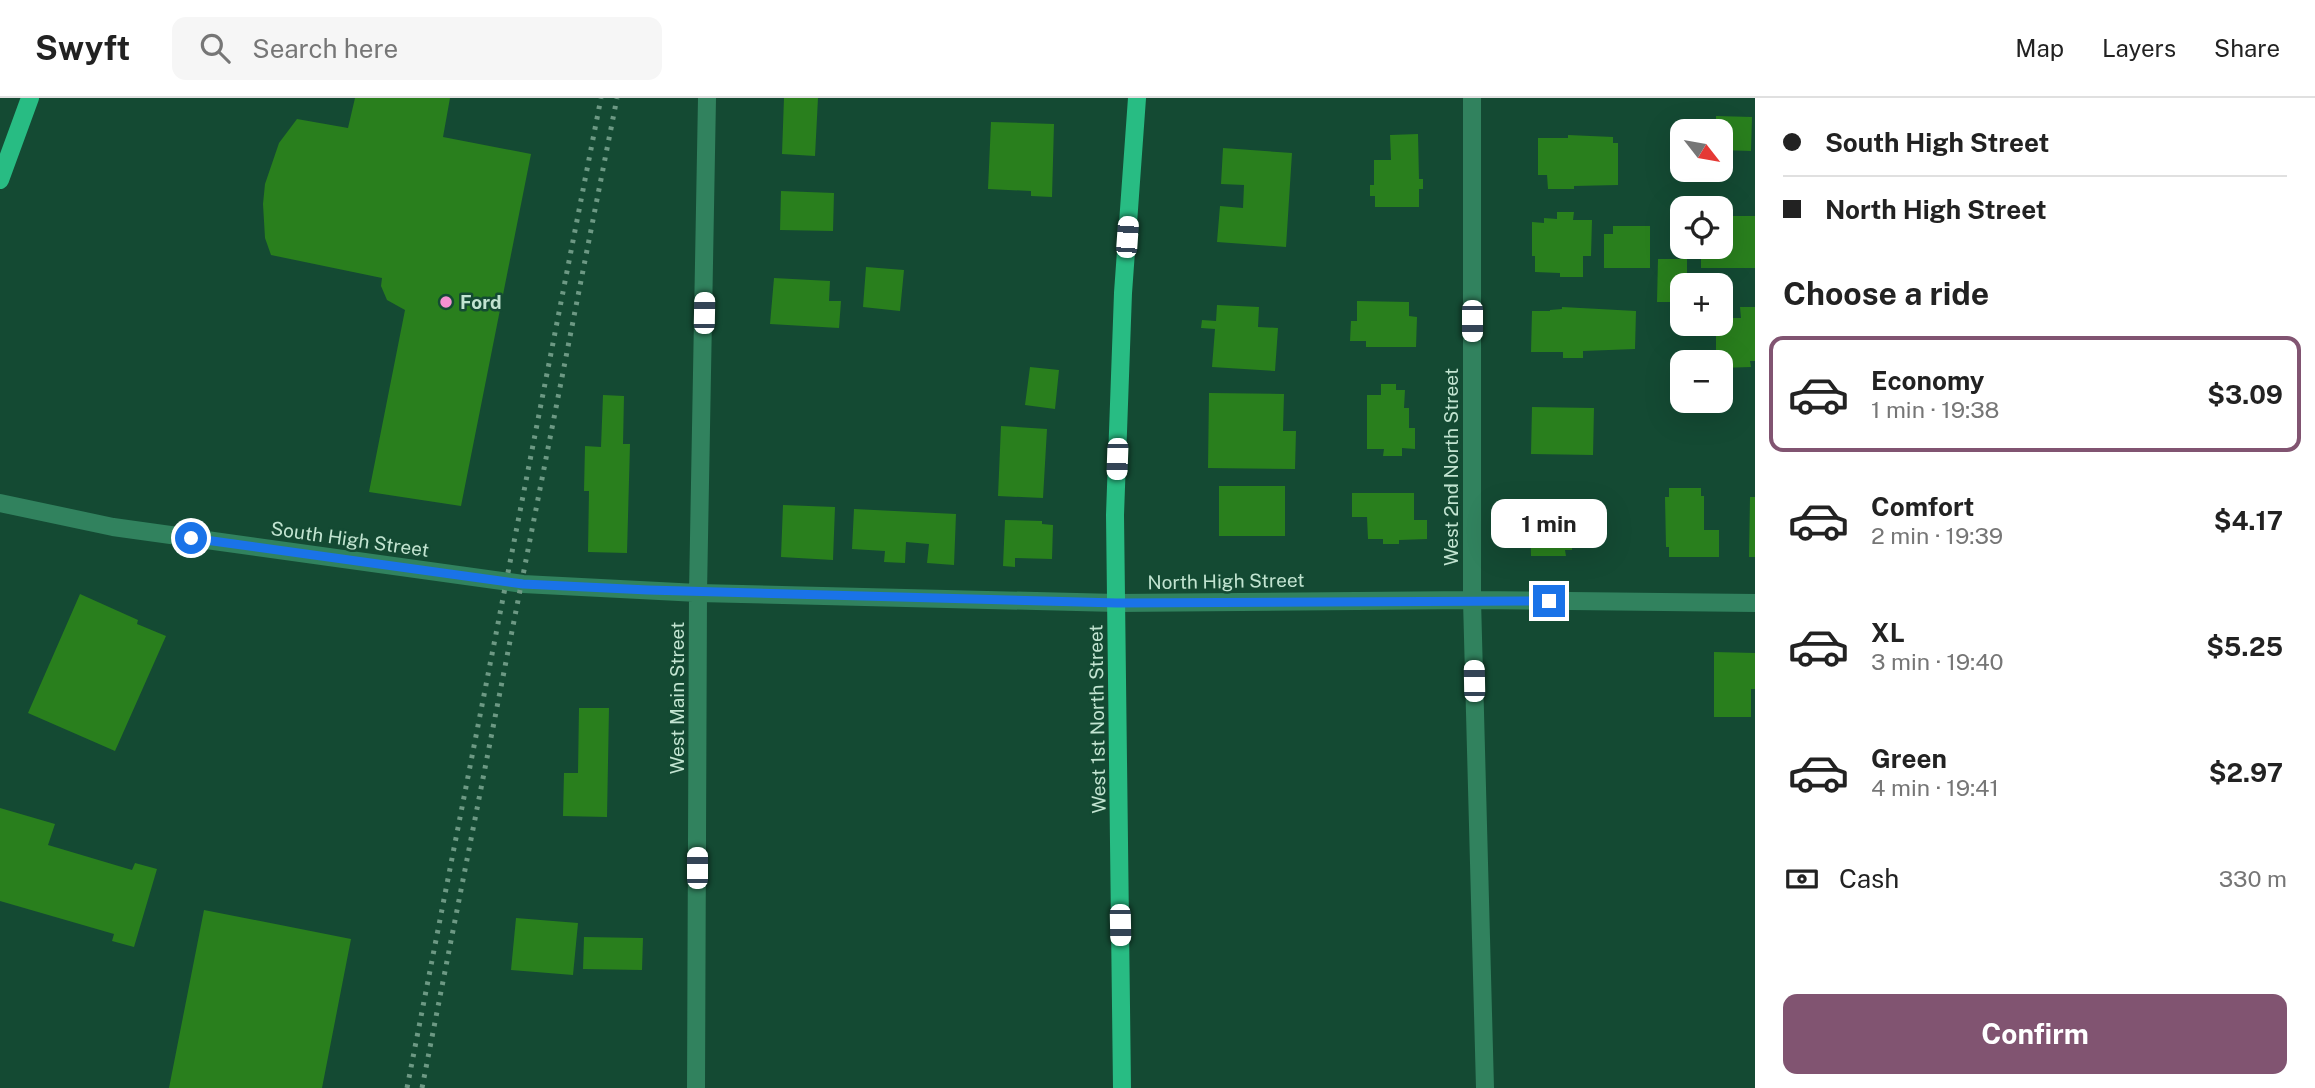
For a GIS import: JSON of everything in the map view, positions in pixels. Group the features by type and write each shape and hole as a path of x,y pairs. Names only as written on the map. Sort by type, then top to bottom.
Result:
{"main road":[{"path":"0,180 30,98"},
{"name":"West 1st North Street","path":"1122,1088 1115,515 1123,293 1137,98"}],"street":[{"name":"West Main Street","path":"696,1088 698,593 707,98"},
{"name":"West 2nd North Street","path":"1472,98 1472,600 1485,1088"},
{"name":"South High Street","path":"0,503 113,527 523,584 698,593"},
{"name":"North High Street","path":"698,593 1117,603 1472,600 1755,603"}],"building":[{"name":"Ford","path":"355,98 450,98 443,137 531,154 461,506 369,492 405,310 387,300 381,286 382,278 271,255 265,238 265,184 279,143 297,119 348,128"},
{"path":"784,98 818,98 815,156 782,154"},
{"path":"1716,116 1752,117 1751,151 1733,150 1733,119 1716,119"},
{"path":"991,122 1054,124 1052,197 1031,196 1031,191 988,189"},
{"path":"1418,134 1419,179 1423,179 1423,189 1419,189 1419,207 1375,207 1375,196 1370,196 1370,185 1374,185 1374,160 1391,160 1390,135"},
{"path":"1568,135 1613,137 1613,143 1618,143 1618,185 1548,189 1547,175 1538,175 1538,138 1568,138"},
{"path":"1223,148 1292,153 1286,247 1217,242 1220,206 1243,208 1244,185 1221,184"},
{"path":"781,191 834,193 833,231 780,230"},
{"path":"1557,212 1574,212 1573,220 1592,220 1591,256 1583,256 1583,277 1560,277 1560,273 1535,272 1532,222 1544,223 1544,218 1557,219"},
{"path":"1733,216 1755,216 1755,268 1701,268 1701,259 1733,259"},
{"path":"1613,226 1650,226 1650,268 1604,268 1604,234 1613,234"},
{"path":"1658,259 1687,259 1687,273 1670,273 1670,302 1657,302"},
{"path":"866,267 904,270 900,311 863,307"},
{"path":"774,278 830,281 829,301 841,301 839,328 770,324"},
{"path":"1357,301 1409,302 1409,316 1417,317 1416,347 1366,347 1366,341 1350,341 1351,321 1357,321"},
{"path":"1217,305 1259,307 1258,327 1278,328 1275,371 1212,367 1215,329 1201,328 1202,320 1216,321"},
{"path":"1562,307 1636,311 1635,349 1583,351 1583,358 1563,358 1563,352 1531,352 1532,311 1550,311"},
{"path":"1740,307 1755,307 1755,361 1750,361 1751,367 1733,368 1733,350 1716,350 1716,336 1733,336 1733,318 1741,318"},
{"path":"1030,367 1059,370 1055,409 1025,405"},
{"path":"1381,384 1396,384 1396,390 1405,390 1404,408 1409,408 1409,428 1415,428 1415,449 1402,448 1402,456 1383,456 1384,449 1367,449 1367,395 1381,395"},
{"path":"1209,393 1284,394 1283,431 1296,431 1295,469 1208,468"},
{"path":"603,395 624,396 623,444 630,444 627,553 588,552 589,491 584,491 585,446 601,447"},
{"path":"1532,407 1594,408 1593,455 1531,454"},
{"path":"1001,426 1047,429 1043,498 998,496"},
{"path":"1219,486 1285,486 1285,536 1219,536"},
{"path":"1669,488 1701,488 1701,496 1704,496 1704,530 1719,530 1719,557 1669,557 1669,547 1666,547 1665,497 1669,497"},
{"path":"1352,493 1414,493 1414,520 1427,520 1427,539 1399,540 1399,544 1383,544 1383,539 1368,539 1367,517 1352,517"},
{"path":"1750,497 1755,497 1755,557 1749,557"},
{"path":"783,505 835,507 833,560 781,557"},
{"path":"1542,505 1591,505 1591,540 1572,540 1572,550 1565,550 1566,556 1531,556 1530,508 1542,508"},
{"path":"854,509 956,514 954,565 927,563 929,544 906,542 905,563 884,562 885,551 852,549"},
{"path":"1005,520 1042,521 1042,524 1053,525 1052,559 1015,558 1015,567 1003,566"},
{"path":"80,594 166,636 115,751 28,713"},
{"path":"1714,652 1755,653 1755,689 1751,689 1751,717 1714,717"},
{"path":"579,708 609,708 607,817 563,816 564,773 578,773"},
{"path":"0,808 55,824 48,845 132,870 135,863 157,869 134,947 112,941 114,934 0,901"},
{"path":"204,910 351,939 322,1088 169,1088"},
{"path":"516,918 578,923 573,975 511,970"},
{"path":"584,937 643,938 642,970 583,969"}],"railway":[{"path":"407,1088 601,98"},
{"path":"422,1088 617,98"}],"place":[{"name":"Ford","path":"446,302"}],"route":[{"path":"191,538 523,584 698,593 1117,603 1549,601"}]}
